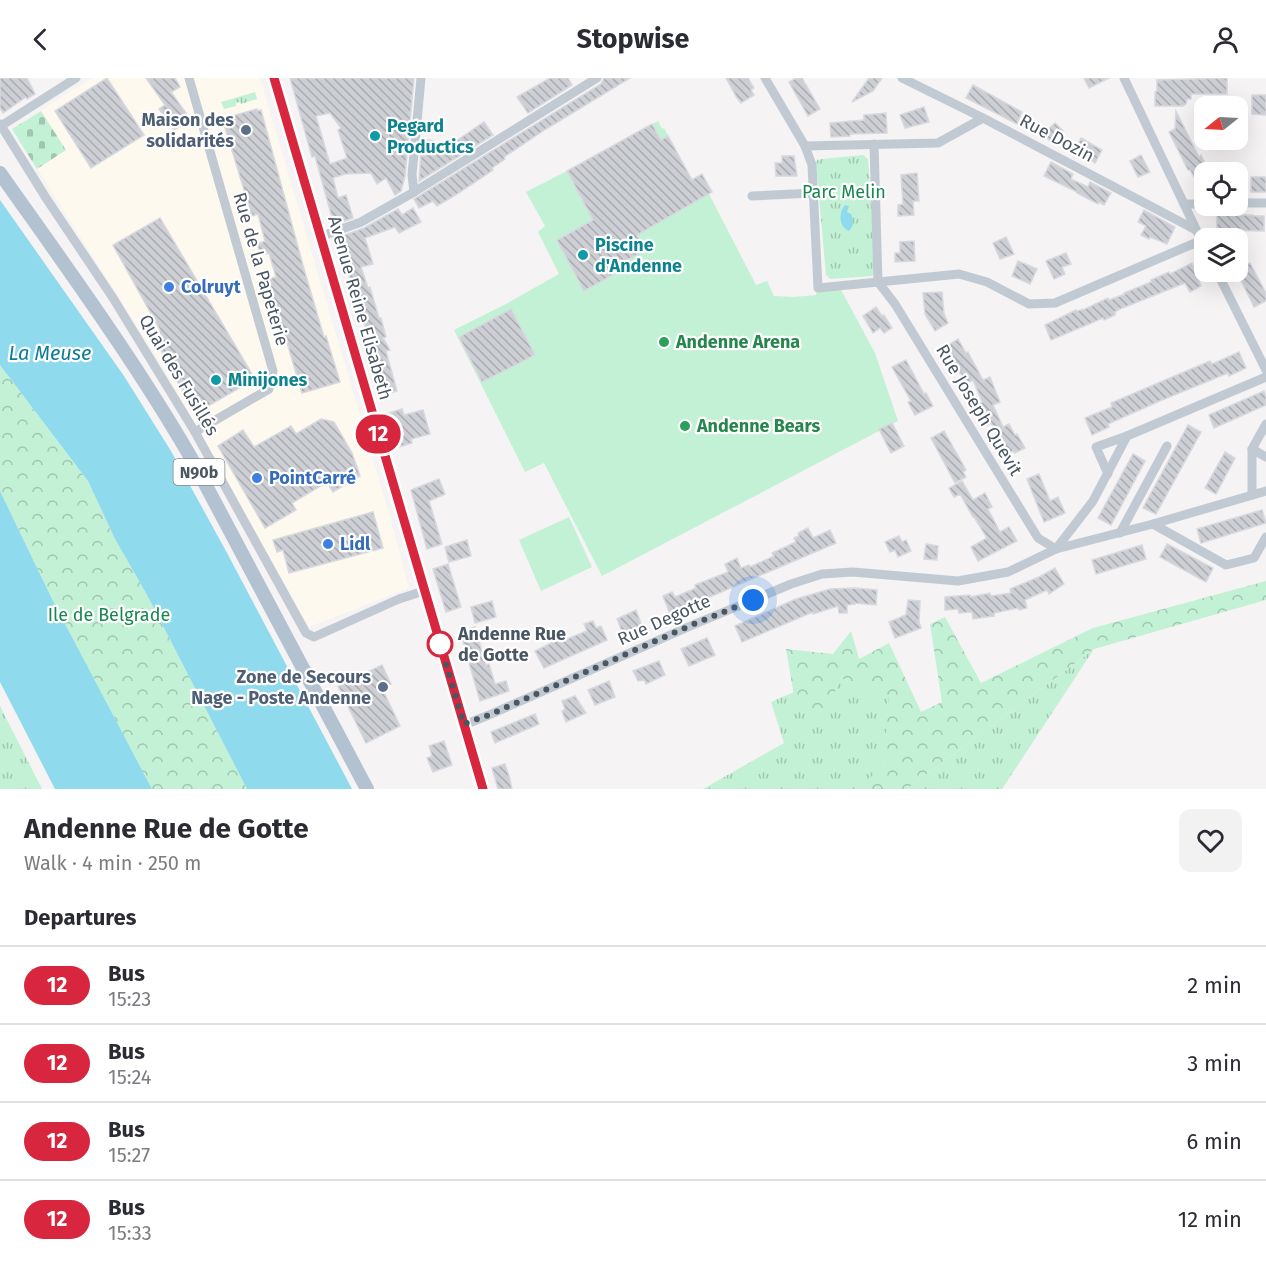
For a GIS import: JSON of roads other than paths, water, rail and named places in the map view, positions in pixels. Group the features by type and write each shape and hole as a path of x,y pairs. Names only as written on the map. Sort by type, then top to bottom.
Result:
{"main road":[{"name":"Avenue Reine Elisabeth","path":"274,78 483,789"},
{"name":"N90b","path":"0,173 114,334 174,429 367,789"}],"street":[{"path":"1,125 76,78"},
{"name":"Rue de la Papeterie","path":"189,78 273,371 269,389 195,432"},
{"path":"414,192 412,175 421,78"},
{"path":"320,237 361,222 414,192 597,78"},
{"path":"765,78 805,146 812,165 818,288 958,274 987,282 1029,304 1055,303 1194,247"},
{"name":"Rue Dozin","path":"902,78 1194,229"},
{"path":"1125,78 1195,228"},
{"path":"805,146 938,143 983,118"},
{"name":"Quai des Fusillés","path":"1,125 46,198 113,298 195,432 306,633 314,637 399,599 424,591"},
{"path":"874,144 878,282"},
{"path":"752,196 813,193"},
{"path":"1248,203 1266,203"},
{"path":"1184,204 1194,204"},
{"name":"Rue Joseph Quevit","path":"878,282 895,304 1038,538 1056,549"},
{"path":"1222,282 1266,370"},
{"path":"1108,474 1096,447 1266,377"},
{"path":"1252,495 1251,449 1266,424"},
{"path":"1056,549 1093,501 1127,436"},
{"path":"1120,533 1167,446"},
{"path":"1251,449 1266,457"},
{"name":"Rue Degotte","path":"464,724 500,711 694,624 791,584 822,574 852,572 958,581 1008,572 1056,549 1266,491"},
{"path":"1153,524 1226,565 1254,558 1266,537"}],"water":[{"name":"La Meuse","path":"0,200 124,376 171,451 352,789 247,789 147,595 115,539 88,481 0,365"},
{"path":"845,205 849,206 847,212 851,214 853,221 849,231 843,226 841,220 841,212"},
{"path":"0,491 52,599 152,789 55,789 0,682"}],"place":[{"name":"Maison des solidarités","path":"246,130"},
{"name":"Pegard Productics","path":"375,136"},
{"name":"Piscine d'Andenne","path":"583,255"},
{"name":"Colruyt","path":"169,287"},
{"name":"Andenne Arena","path":"664,342"},
{"name":"Minijones","path":"216,380"},
{"name":"Andenne Bears","path":"685,426"},
{"name":"PointCarré","path":"257,478"},
{"name":"Lidl","path":"328,544"},
{"name":"Andenne Rue de Gotte","path":"440,644"},
{"name":"Zone de Secours Nage - Poste Andenne","path":"383,687"}],"park label":[{"name":"Parc Melin","path":"844,192"},
{"name":"Ile de Belgrade","path":"109,615"}]}
